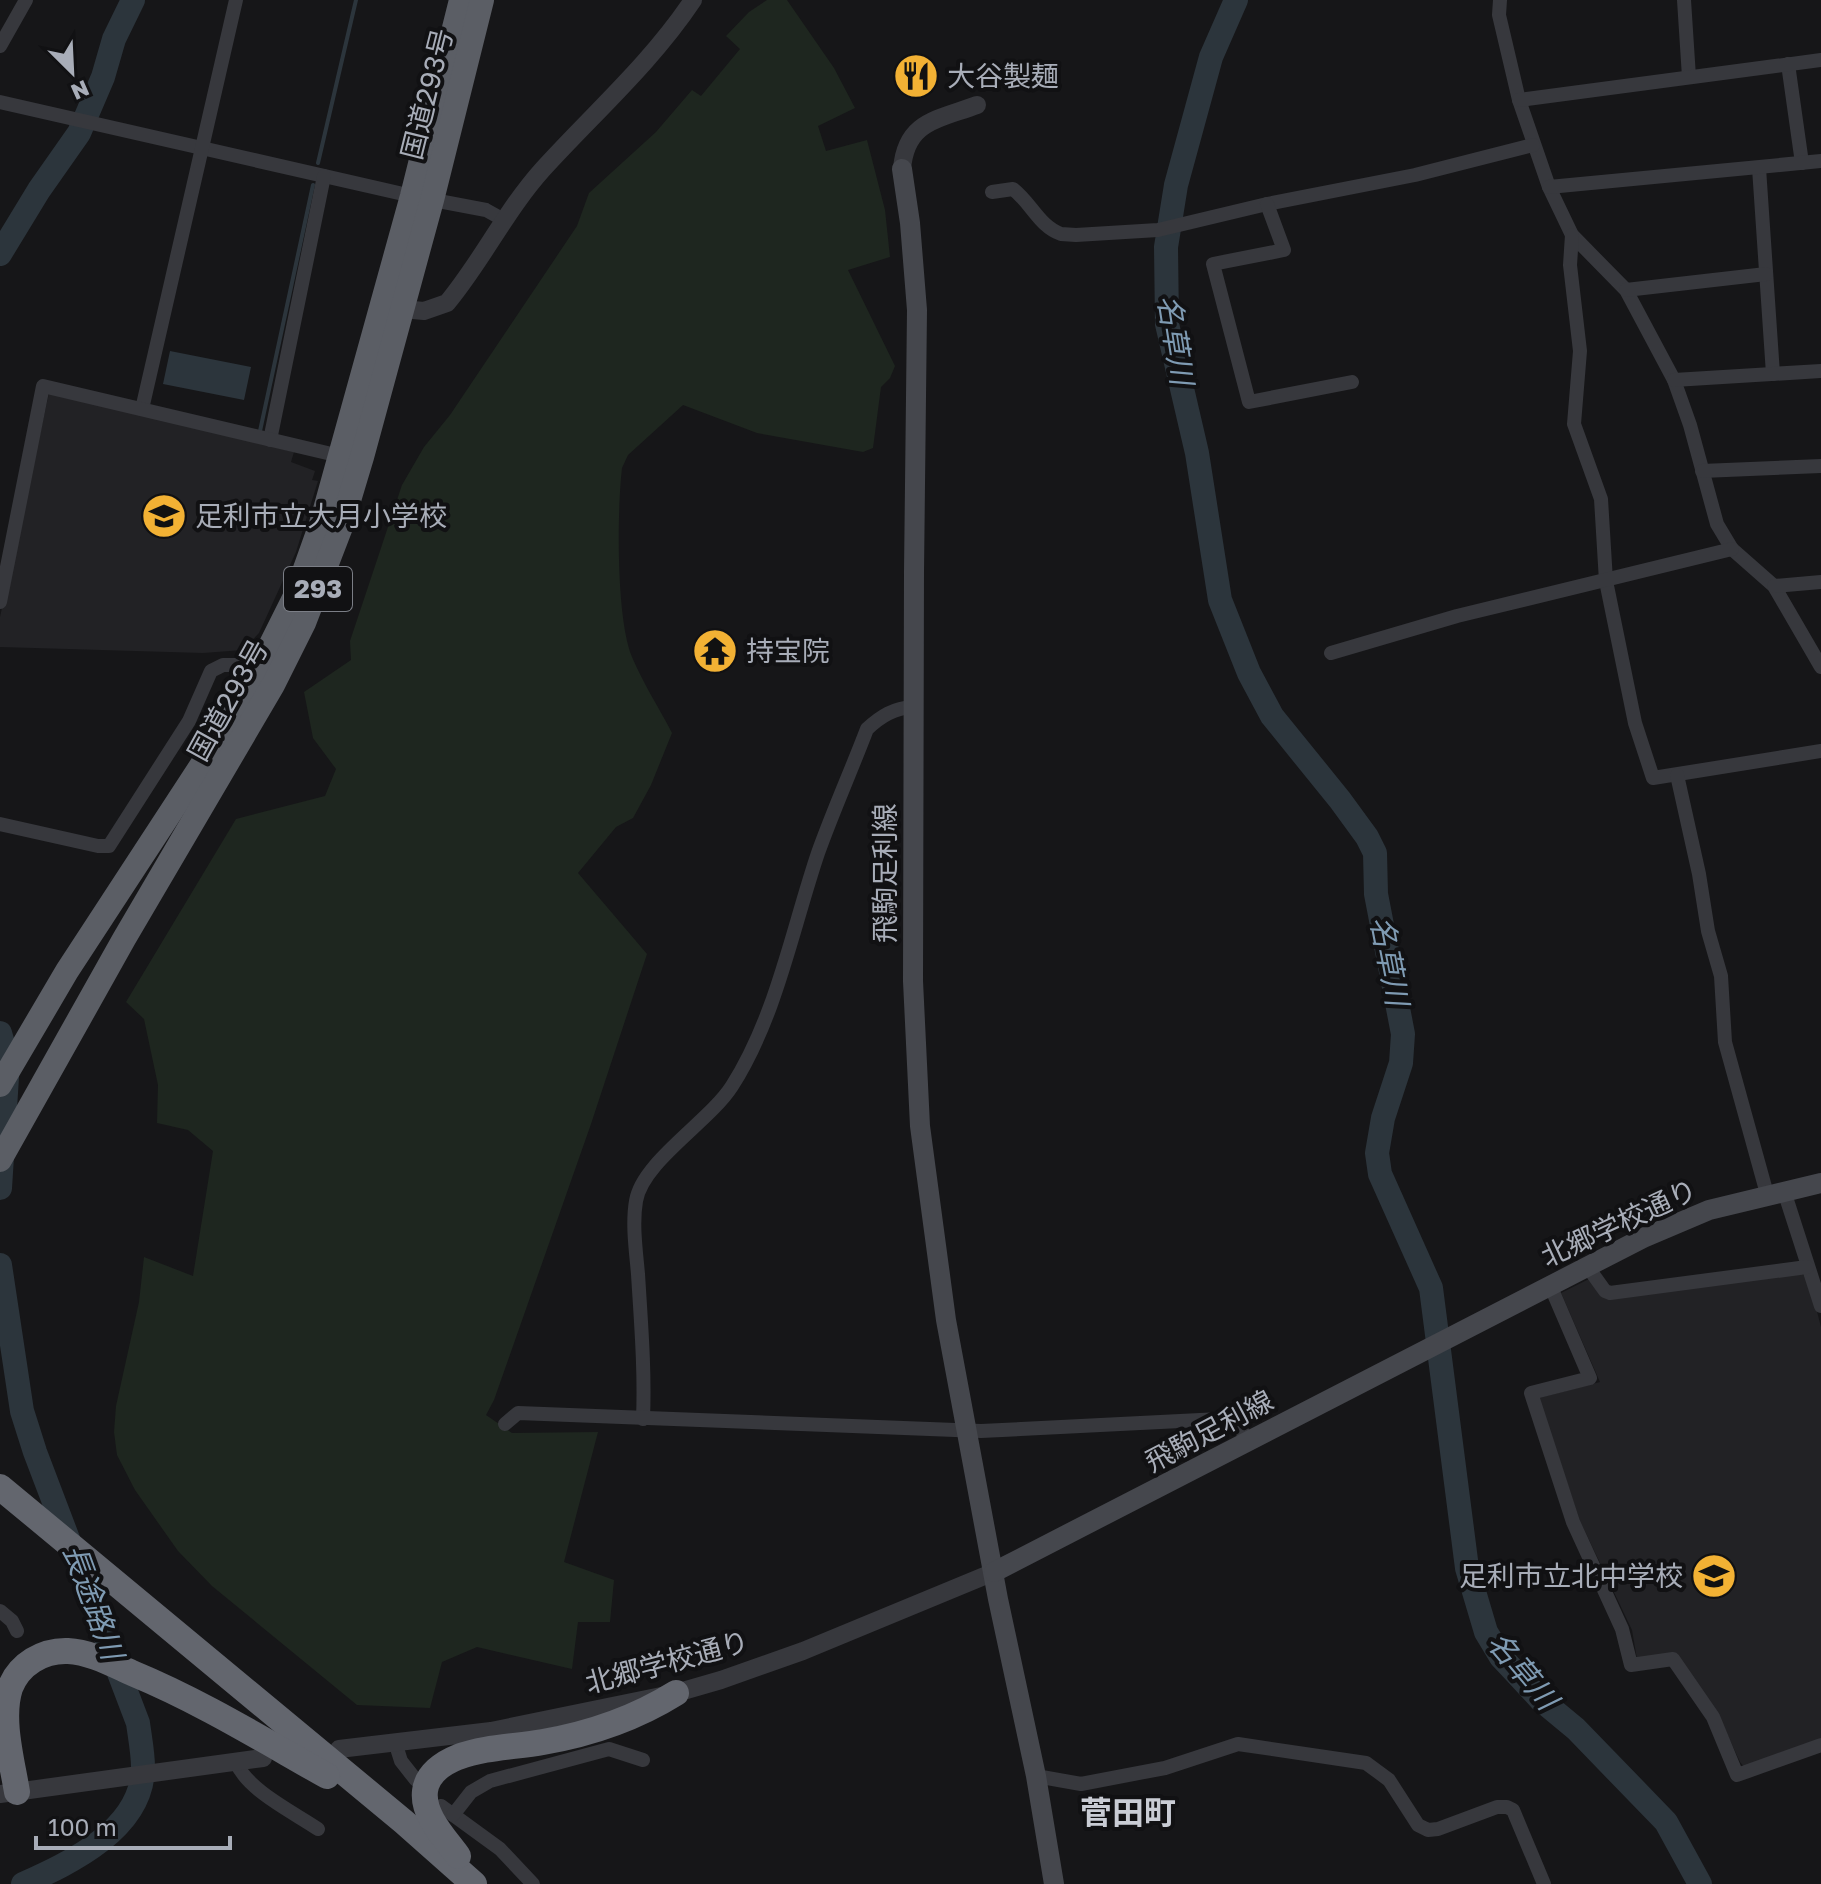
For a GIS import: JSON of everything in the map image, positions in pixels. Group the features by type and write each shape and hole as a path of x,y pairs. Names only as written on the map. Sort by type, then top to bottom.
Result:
{"highway":[{"name":"国道293号","path":"0,1085 67,971 189,787 304,623 341,527 402,309 461,0"},
{"name":"国道293号","path":"0,1160 265,680 307,568 482,0"},
{"path":"0,1487 40,1527 476,1884"},
{"path":"0,1504 40,1527"},
{"path":"113,1585 327,1776 377,1814 450,1884"},
{"path":"8,1793 7,1704 14,1680 27,1664 47,1653 72,1651 196,1701 327,1776"},
{"path":"476,1884 428,1811 425,1791 438,1768 455,1758 476,1752 546,1741 602,1727 647,1710 676,1693"}],"main road":[{"name":"飛駒足利線","path":"902,169 917,310 913,981 920,1126 946,1320 1036,1776 1054,1884"},
{"name":"北郷学校通り","path":"1450,1337 1687,1218 1821,1183"},
{"name":"飛駒足利線","path":"994,1572 1450,1337"}],"street":[{"path":"0,46 26,0"},
{"path":"142,409 236,0"},
{"path":"402,309 424,311 447,303 541,171 674,29 693,0"},
{"path":"1500,0 1499,15 1519,100 1549,187 1572,235 1626,290 1674,380 1690,425 1717,524 1732,549 1774,586 1821,667"},
{"path":"1684,0 1689,77"},
{"path":"1519,100 1821,60"},
{"path":"1788,64 1802,163"},
{"path":"0,102 486,210 504,220"},
{"path":"902,169 904,148 913,133 977,105"},
{"path":"992,192 1013,189 1025,199 1048,229 1061,234 1158,230 1267,204 1415,175 1533,145"},
{"path":"1549,187 1821,161"},
{"path":"1759,168 1773,374"},
{"path":"270,440 324,176"},
{"path":"1267,204 1284,250 1213,264 1249,402 1352,382"},
{"path":"1572,235 1570,265 1580,351 1574,424 1601,499 1606,581 1635,723 1653,778 1821,751"},
{"path":"1626,290 1766,274"},
{"path":"1674,380 1821,371"},
{"path":"0,602 43,386 340,456"},
{"path":"1702,471 1821,466"},
{"path":"1331,653 1457,616 1732,549"},
{"path":"1774,586 1821,582"},
{"path":"0,824 109,846 183,732 211,671 223,665 236,665 265,680"},
{"path":"643,1419 645,1382 635,1235 636,1200 641,1186 654,1167 706,1118 731,1087 753,1044 789,954 819,851 867,729 894,710 913,707"},
{"path":"1677,775 1708,931 1721,976 1725,1042 1776,1193 1813,1277 1821,1306"},
{"path":"1587,1266 1605,1291 1610,1293 1807,1267"},
{"path":"1550,1285 1590,1378 1531,1393 1573,1522 1622,1629 1631,1665 1673,1659 1713,1717 1737,1775 1821,1745"},
{"path":"505,1424 518,1413 1019,1431 1220,1419 1236,1423 1249,1441"},
{"name":"北郷学校通り","path":"339,1749 491,1731 676,1693 803,1651 994,1572"},
{"path":"0,1611 12,1621 17,1631"},
{"path":"395,1742 401,1761 416,1780"},
{"path":"1036,1776 1081,1784 1165,1768 1238,1744 1366,1763 1389,1780 1418,1825 1428,1830 1497,1807 1513,1810 1544,1884"},
{"path":"533,1884 500,1849 447,1811 490,1781 609,1749 643,1760"},
{"path":"8,1793 263,1758"},
{"path":"236,1762 249,1783 318,1829"}],"shaded area":[{"path":"767,0 787,0 834,68 855,108 818,126 826,151 867,140 885,210 890,257 848,270 895,366 890,378 881,387 873,448 863,452 757,433 683,405 628,455 622,468 619,564 627,639 636,667 672,733 651,785 633,818 616,827 578,873 647,954 591,1124 494,1400 486,1415 512,1433 598,1432 564,1562 614,1580 610,1622 578,1622 572,1669 477,1647 442,1662 430,1708 357,1705 212,1586 178,1551 135,1490 117,1455 114,1432 116,1406 139,1302 144,1257 193,1276 213,1151 188,1130 157,1123 158,1085 144,1019 126,1002 236,819 325,796 336,769 313,738 304,692 351,660 350,641 402,485 424,447 450,415 577,226 589,193 656,132 692,90 701,96 740,49 726,36 749,12"},
{"path":"170,351 251,367 244,400 163,384"},
{"name":"足利市立大月小学校","path":"49,393 294,452 291,462 315,471 312,480 318,481 296,552 259,633 243,650 203,653 0,647 0,617"},
{"name":"足利市立北中学校","path":"1801,1274 1808,1277 1821,1327 1821,1738 1746,1769 1717,1712 1675,1654 1637,1659 1632,1630 1580,1521 1539,1398 1600,1382 1561,1293 1589,1279 1610,1298"}],"waterway":[{"name":"長途路川","path":"0,254 79,133 103,77 114,39 133,0"},
{"path":"318,163 356,0"},
{"name":"名草川","path":"1236,0 1211,57 1176,185 1166,247 1167,324 1197,453 1220,600 1249,673 1272,716 1340,800 1375,853 1376,894 1403,1034 1401,1063 1383,1118 1377,1153 1380,1174 1431,1288 1467,1568 1486,1632 1501,1657 1541,1700 1576,1729 1666,1822 1700,1884"},
{"path":"260,431 313,185"},
{"name":"長途路川","path":"0,1033 8,1061 0,1188"},
{"name":"長途路川","path":"0,1265 22,1411 138,1723 143,1762 140,1789 117,1826 82,1854 23,1884"}],"place":[{"name":"大谷製麺","path":"916,76"},
{"name":"足利市立大月小学校","path":"164,516"},
{"name":"持宝院","path":"715,651"},
{"name":"足利市立北中学校","path":"1714,1576"}],"district":[{"name":"菅田町","path":"1128,1813"}]}
